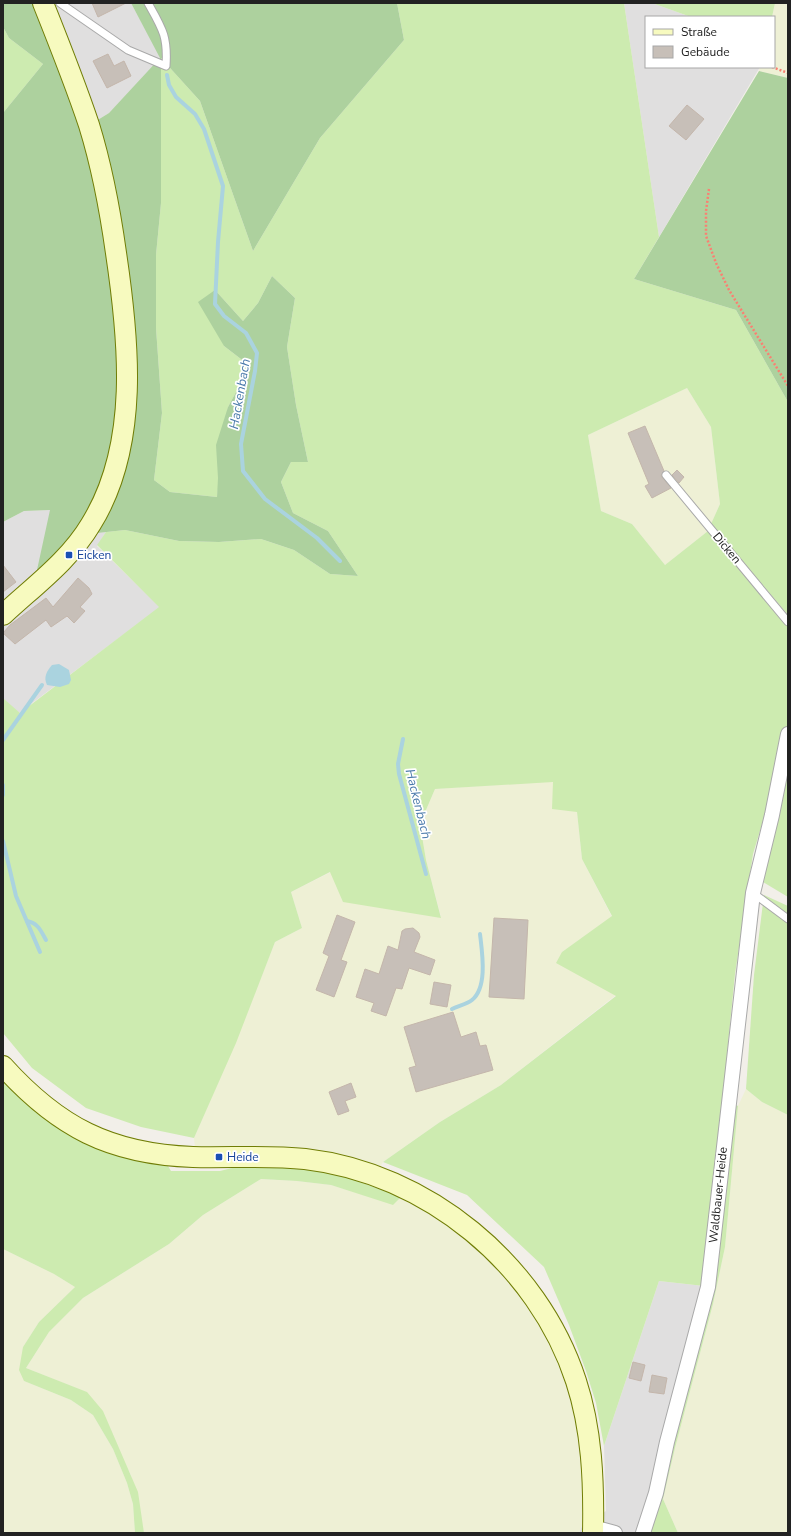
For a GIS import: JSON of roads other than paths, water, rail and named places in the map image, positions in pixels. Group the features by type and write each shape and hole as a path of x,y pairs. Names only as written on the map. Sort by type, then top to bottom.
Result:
{"main road":[{"path":"3,615 69,555 92,524 107,491 116,462 122,438 125,410 125,323 122,294 108,206 89,127 69,68 43,3"},
{"path":"3,1066 22,1087 45,1108 98,1139 122,1147 148,1153 196,1157 305,1160 352,1169 375,1176 414,1193 453,1217 481,1239 506,1263 526,1287 548,1320 566,1356 576,1381 591,1446 593,1530"}],"street":[{"name":"Waldbauer-Heide","path":"643,1533 656,1493 667,1442 708,1287 717,1197 734,1069 743,973 753,893 772,815 788,734"},
{"path":"593,1530 615,1533"}],"lane":[{"path":"60,3 128,50 166,66 168,46 162,30 148,3"},
{"name":"Dicken","path":"666,475 788,622"},
{"path":"753,893 788,919"}],"water":[{"path":"59,664 69,670 71,680 69,684 60,687 47,685 45,679 47,672 52,665"}],"waterway":[{"name":"Hackenbach","path":"167,75 169,85 176,97 195,114 204,129 223,186 218,242 215,304 224,316 246,333 257,353 241,444 243,471 265,499 317,538 340,561"},
{"path":"3,740 42,685"},
{"name":"Hackenbach","path":"403,739 398,764 399,774 426,874"},
{"path":"3,785 3,795"},
{"path":"3,841 16,896 40,952"},
{"path":"27,921 37,926 46,940"},
{"name":"Hackenbach","path":"452,1009 472,1000 480,987 483,969 480,934"}],"place":[{"name":"Eicken","path":"69,555"},
{"name":"Heide","path":"219,1157"}]}
